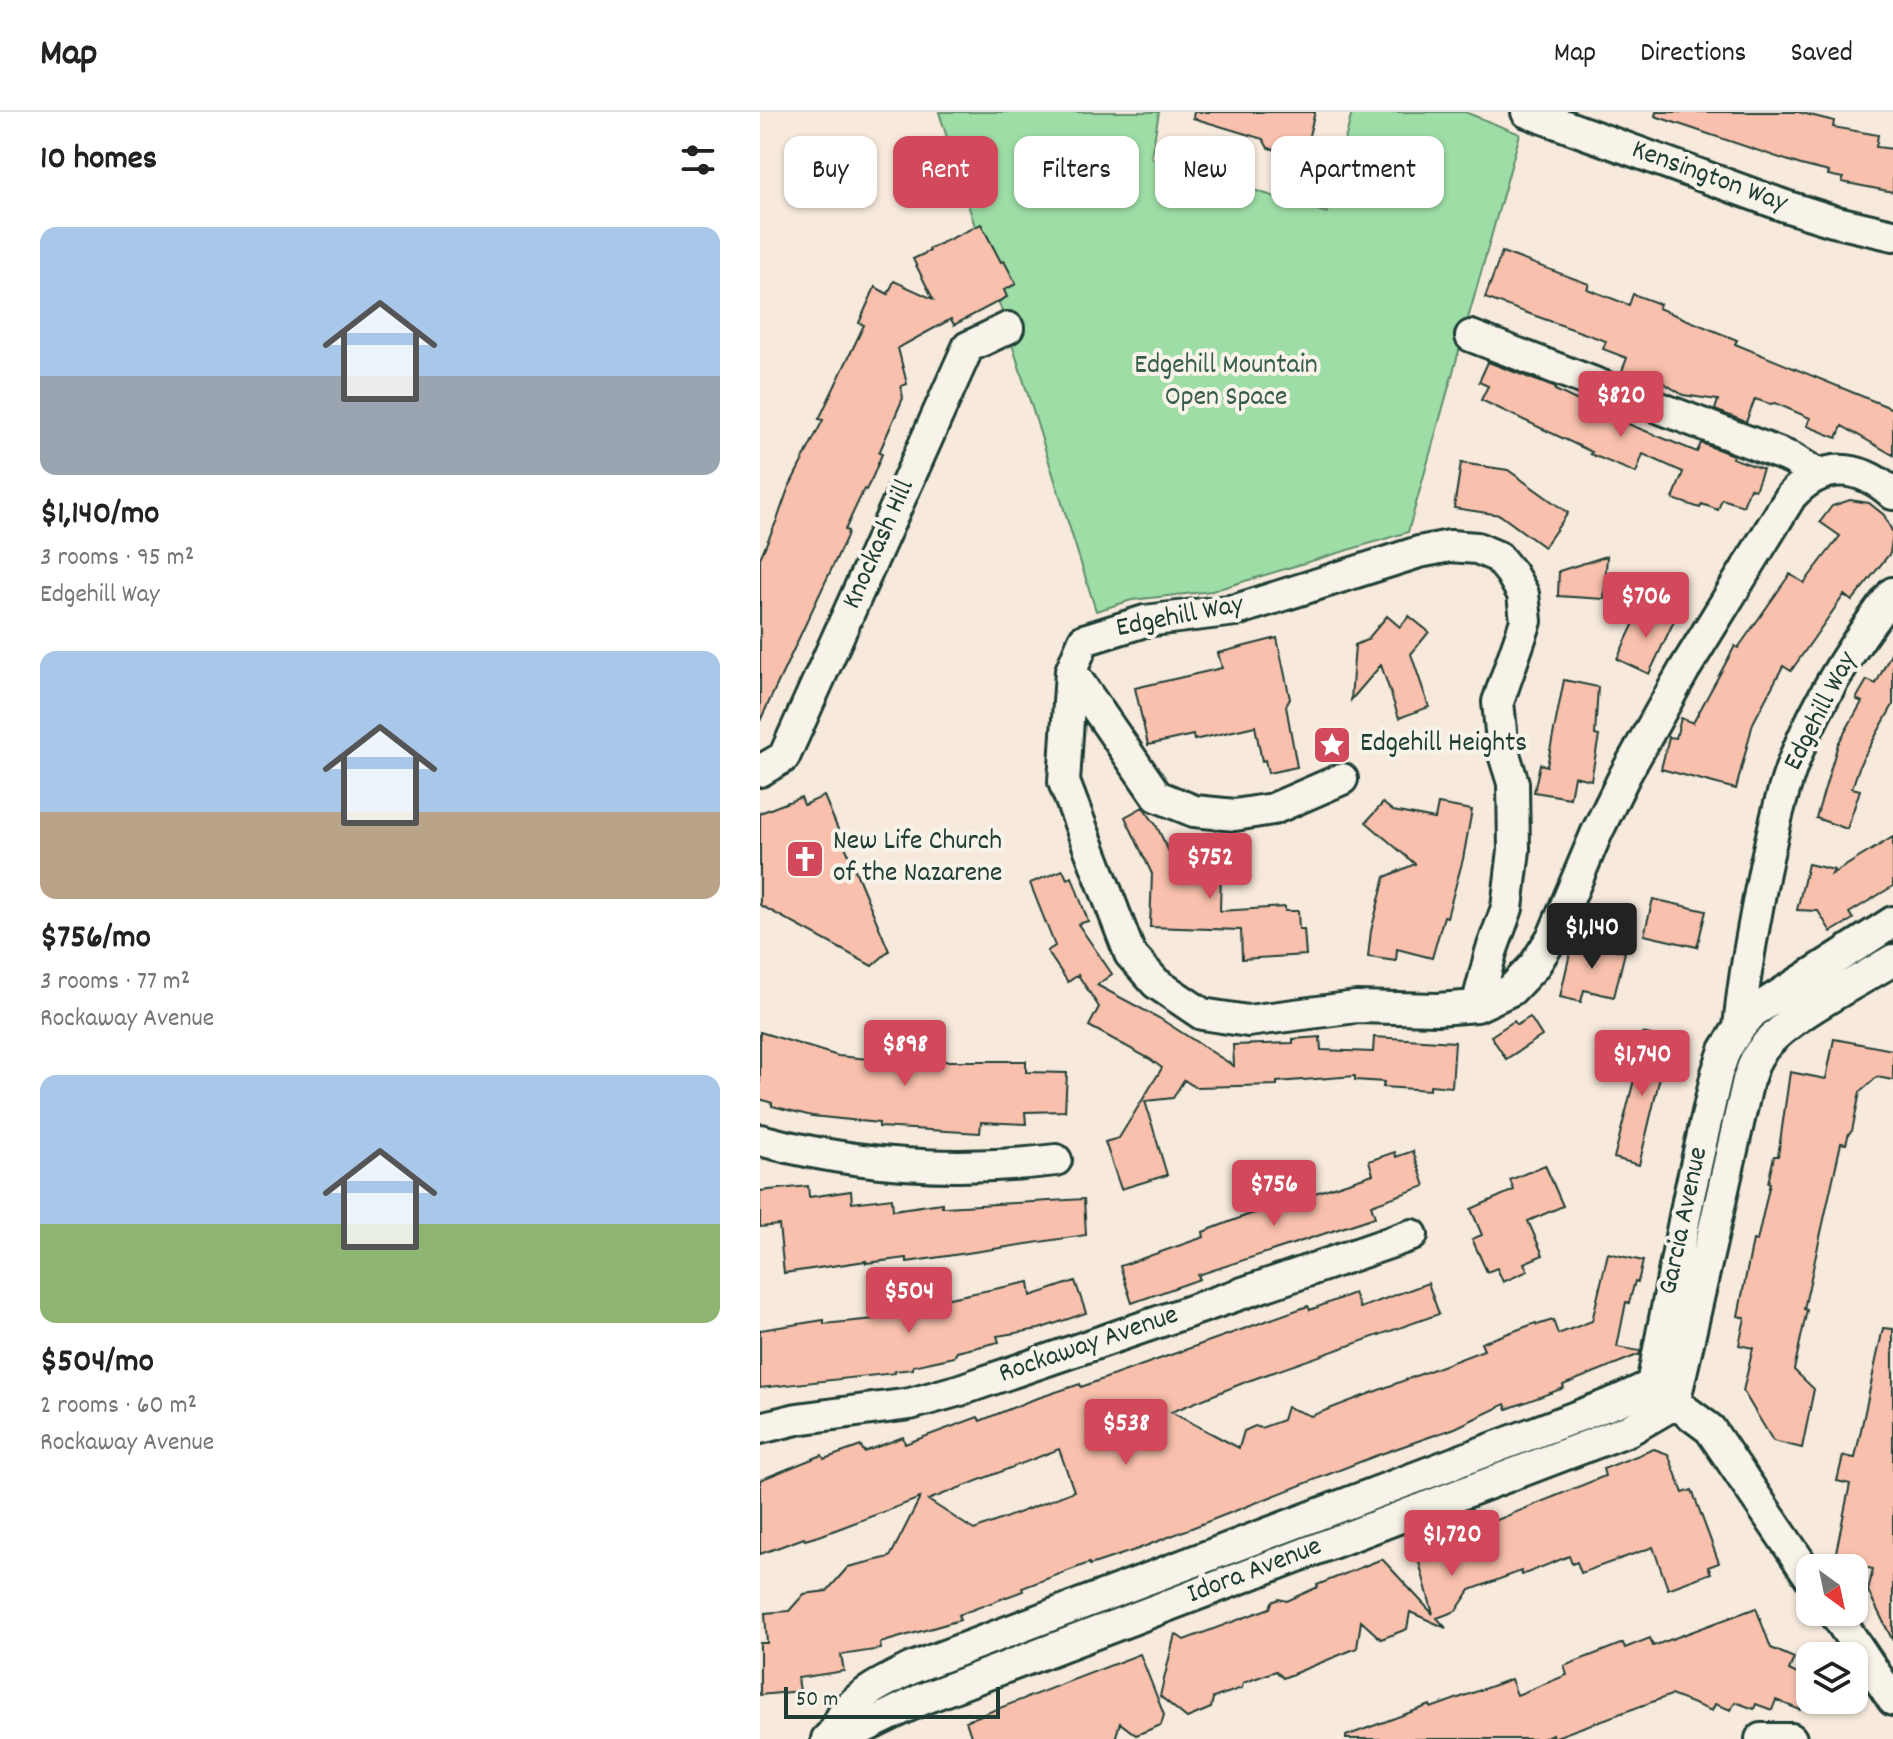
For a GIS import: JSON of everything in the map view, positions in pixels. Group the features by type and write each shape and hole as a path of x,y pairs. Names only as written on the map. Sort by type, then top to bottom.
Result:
{"street":[{"name":"Kensington Way","path":"1527,112 1785,206 1893,235"},
{"path":"1785,206 1893,247"},
{"name":"Knockash Hill","path":"760,771 784,757 968,347 1008,328"},
{"path":"1471,336 1791,458 1817,474 1848,470 1865,474 1893,494"},
{"name":"Edgehill Way","path":"1477,1006 1491,952 1507,908 1514,850 1513,783 1503,751 1498,702 1526,621 1523,594 1498,557 1477,548 1450,546 1435,549 1236,610 1145,621 1084,640 1071,671 1064,782 1130,954 1156,983 1202,1014 1248,1021 1356,1007 1437,1009 1477,1006 1511,990 1534,966 1553,936 1597,832 1655,720 1776,518 1805,480 1817,474"},
{"name":"Edgehill Way","path":"1739,1028 1745,966 1785,787 1804,735 1829,687 1893,593"},
{"path":"1071,671 1157,796 1194,811 1235,815 1273,809 1342,779"},
{"name":"Garcia Avenue","path":"1663,1394 1689,1196 1725,1050 1753,1012 1893,922"},
{"name":"Garcia Avenue","path":"1663,1394 1748,1080 1757,1057 1789,1024 1893,960"},
{"path":"760,1140 838,1157 891,1164 1001,1166 1056,1160"},
{"name":"Rockaway Avenue","path":"760,1428 797,1419 910,1404 960,1390 1412,1235"},
{"path":"1663,1394 1710,1429 1796,1556"},
{"name":"Idora Avenue","path":"831,1736 859,1730 922,1699 1629,1430 1663,1394"},
{"path":"1843,1626 1893,1700"},
{"path":"1761,1739 1791,1739"}],"green space":[{"name":"Edgehill Mountain Open Space","path":"939,112 1159,112 1151,158 1155,159 1155,208 1255,208 1255,190 1271,196 1271,208 1311,208 1327,213 1328,208 1444,208 1444,136 1346,136 1352,112 1465,112 1520,134 1408,532 1212,591 1132,600 1096,611 969,208 998,208 998,136 947,136"}],"building":[{"path":"1194,112 1315,112 1309,136 1271,136 1271,149 1263,139 1193,118"},
{"path":"1656,112 1798,112 1834,121 1833,127 1878,135 1876,147 1893,149 1893,192 1842,182 1843,178 1828,175 1829,172 1655,116"},
{"path":"981,224 1016,284 1004,290 1007,297 954,325 951,319 898,348 907,384 901,386 903,398 879,453 882,454 873,476 845,530 848,531 847,536 760,721 760,558 788,489 823,420 819,419 864,325 859,323 875,287 888,294 894,281 933,299 913,259"},
{"path":"1502,252 1589,284 1587,289 1629,305 1633,294 1660,304 1658,308 1737,340 1735,344 1893,409 1893,455 1842,426 1837,438 1807,426 1810,418 1775,403 1755,399 1746,422 1715,410 1718,400 1683,395 1651,375 1649,380 1622,371 1627,358 1603,349 1606,341 1485,298"},
{"path":"1488,362 1556,388 1616,419 1697,452 1701,443 1763,469 1755,490 1750,488 1743,506 1722,499 1718,510 1673,499 1683,472 1643,454 1636,473 1590,454 1592,452 1481,400 1488,386 1479,382"},
{"path":"1461,463 1508,470 1568,513 1544,547 1500,515 1454,508"},
{"path":"1850,500 1869,503 1884,515 1893,533 1890,553 1852,601 1844,595 1791,671 1783,666 1753,723 1736,789 1661,769 1669,737 1676,738 1681,718 1693,723 1735,646 1738,648 1790,574 1804,583 1840,536 1820,522 1832,506"},
{"path":"1607,556 1604,599 1558,596 1559,571"},
{"path":"1642,606 1674,621 1649,674 1617,659"},
{"path":"1387,616 1400,627 1409,616 1429,632 1411,654 1429,707 1399,718 1381,665 1351,700 1355,645 1367,640"},
{"path":"1277,638 1290,699 1286,706 1297,767 1268,773 1265,760 1262,761 1255,726 1194,740 1193,735 1148,745 1135,688 1222,668 1218,653"},
{"path":"1893,649 1893,705 1861,762 1852,788 1860,790 1847,829 1816,818 1838,744 1862,702 1856,699 1867,680 1876,684"},
{"path":"1564,680 1598,687 1595,735 1599,736 1591,780 1574,776 1570,798 1534,792 1540,764 1547,766"},
{"name":"New Life Church of the Nazarene","path":"824,796 889,951 872,966 760,905 760,813 801,797 804,805"},
{"path":"1383,803 1393,811 1435,819 1438,804 1472,810 1463,859 1432,958 1397,949 1396,961 1368,957 1371,931 1385,877 1415,864 1366,822"},
{"path":"1143,807 1156,825 1177,868 1221,869 1220,911 1285,907 1285,911 1298,911 1299,929 1304,929 1306,955 1242,959 1241,930 1150,927 1152,874 1125,817"},
{"path":"1893,837 1893,886 1849,913 1853,919 1831,932 1818,911 1797,910 1808,864 1834,870 1832,874"},
{"path":"1063,870 1067,879 1072,877 1088,921 1078,924 1112,974 1097,985 1159,1018 1234,1066 1233,1045 1293,1043 1293,1039 1320,1037 1321,1050 1373,1052 1374,1037 1455,1042 1452,1087 1430,1085 1430,1090 1383,1087 1384,1082 1355,1080 1355,1076 1277,1082 1277,1085 1195,1087 1184,1080 1173,1098 1145,1101 1167,1175 1121,1189 1105,1142 1119,1138 1162,1068 1089,1026 1099,1007 1078,975 1068,982 1047,951 1055,946 1030,883"},
{"path":"1653,899 1706,911 1697,947 1644,935"},
{"path":"1573,940 1625,952 1614,997 1584,990 1581,1002 1560,997"},
{"path":"1530,1017 1542,1036 1506,1059 1491,1036 1514,1021 1517,1025"},
{"path":"760,1032 838,1056 868,1059 868,1055 908,1056 908,1052 942,1053 942,1061 1026,1061 1026,1072 1067,1073 1065,1111 1025,1112 1026,1124 981,1122 980,1133 879,1127 879,1123 812,1116 772,1106 772,1103 760,1099"},
{"path":"1642,1033 1669,1039 1639,1165 1614,1158 1634,1080 1630,1080"},
{"path":"1834,1039 1893,1050 1893,1080 1877,1077 1860,1092 1852,1131 1846,1144 1841,1143 1804,1309 1807,1310 1794,1370 1814,1389 1802,1448 1773,1441 1743,1391 1753,1348 1739,1345 1745,1318 1738,1316 1774,1156 1778,1156 1790,1072 1826,1079"},
{"path":"1413,1151 1425,1186 1371,1205 1375,1217 1198,1275 1200,1279 1132,1303 1120,1266 1204,1237 1203,1232 1245,1216 1373,1174 1369,1161 1395,1152 1396,1157"},
{"path":"1545,1165 1563,1206 1528,1221 1543,1255 1524,1263 1528,1271 1503,1282 1497,1268 1487,1272 1472,1239 1482,1235 1471,1209 1514,1190 1510,1180"},
{"path":"808,1186 809,1197 851,1191 852,1203 892,1198 893,1210 942,1203 945,1207 1084,1199 1086,1235 907,1262 907,1258 866,1261 784,1273 779,1225 760,1227 760,1191"},
{"path":"1608,1253 1643,1261 1638,1282 1635,1281 1629,1303 1626,1302 1617,1347 1640,1351 1640,1354 1563,1385 1564,1388 1507,1409 1505,1404 1455,1428 1138,1549 1022,1588 1023,1591 958,1615 960,1620 880,1643 881,1649 841,1655 844,1671 798,1678 800,1691 760,1695 760,1643 767,1643 765,1613 789,1611 804,1594 827,1591 848,1567 890,1557 920,1498 822,1535 804,1538 760,1554 760,1480 822,1455 824,1459 861,1446 864,1452 903,1437 905,1444 978,1417 980,1421 1029,1401 1080,1384 1081,1387 1308,1306 1310,1310 1354,1293 1360,1308 1428,1283 1439,1314 1248,1381 1171,1412 1239,1448 1244,1431 1283,1420 1287,1407 1311,1416 1484,1350 1481,1343 1536,1323 1553,1320 1558,1334 1592,1321","holes":["1059,1449 1074,1491 974,1530 928,1500"]},
{"path":"1075,1281 1086,1313 1039,1329 997,1336 999,1342 957,1352 954,1357 895,1373 760,1388 760,1330 824,1320 824,1324 874,1319 873,1315 915,1310 914,1305 1029,1282 1031,1296"},
{"path":"1883,1328 1893,1329 1893,1641 1868,1591 1873,1569 1868,1568 1868,1554 1836,1554 1850,1484 1837,1481 1843,1456 1855,1458"},
{"path":"1654,1449 1668,1454 1683,1493 1692,1490 1719,1563 1708,1567 1711,1573 1668,1589 1653,1547 1581,1573 1577,1562 1572,1564 1569,1556 1522,1575 1521,1571 1470,1590 1456,1611 1437,1618 1446,1628 1410,1612 1407,1629 1381,1639 1361,1621 1357,1648 1283,1678 1276,1671 1243,1683 1242,1688 1213,1698 1211,1708 1187,1718 1160,1696 1175,1634 1184,1640 1270,1608 1272,1602 1279,1599 1287,1601 1317,1585 1382,1559 1433,1614 1415,1547 1452,1533 1457,1522 1465,1530 1475,1529 1605,1476 1603,1469"},
{"path":"1756,1608 1771,1648 1794,1658 1789,1670 1796,1673 1796,1708 1776,1700 1772,1710 1756,1704 1754,1709 1735,1702 1731,1710 1715,1704 1712,1711 1671,1695 1553,1738 1552,1734 1542,1739 1346,1739 1346,1736 1430,1705 1431,1708 1511,1679 1517,1695 1567,1675 1564,1666 1623,1643 1625,1648 1650,1638 1653,1646"},
{"path":"1140,1654 1164,1715 1161,1725 1136,1735 1120,1723 1115,1739 972,1739 966,1721"}],"place":[{"name":"Edgehill Heights","path":"1332,745"},
{"name":"New Life Church of the Nazarene","path":"805,859"}]}
